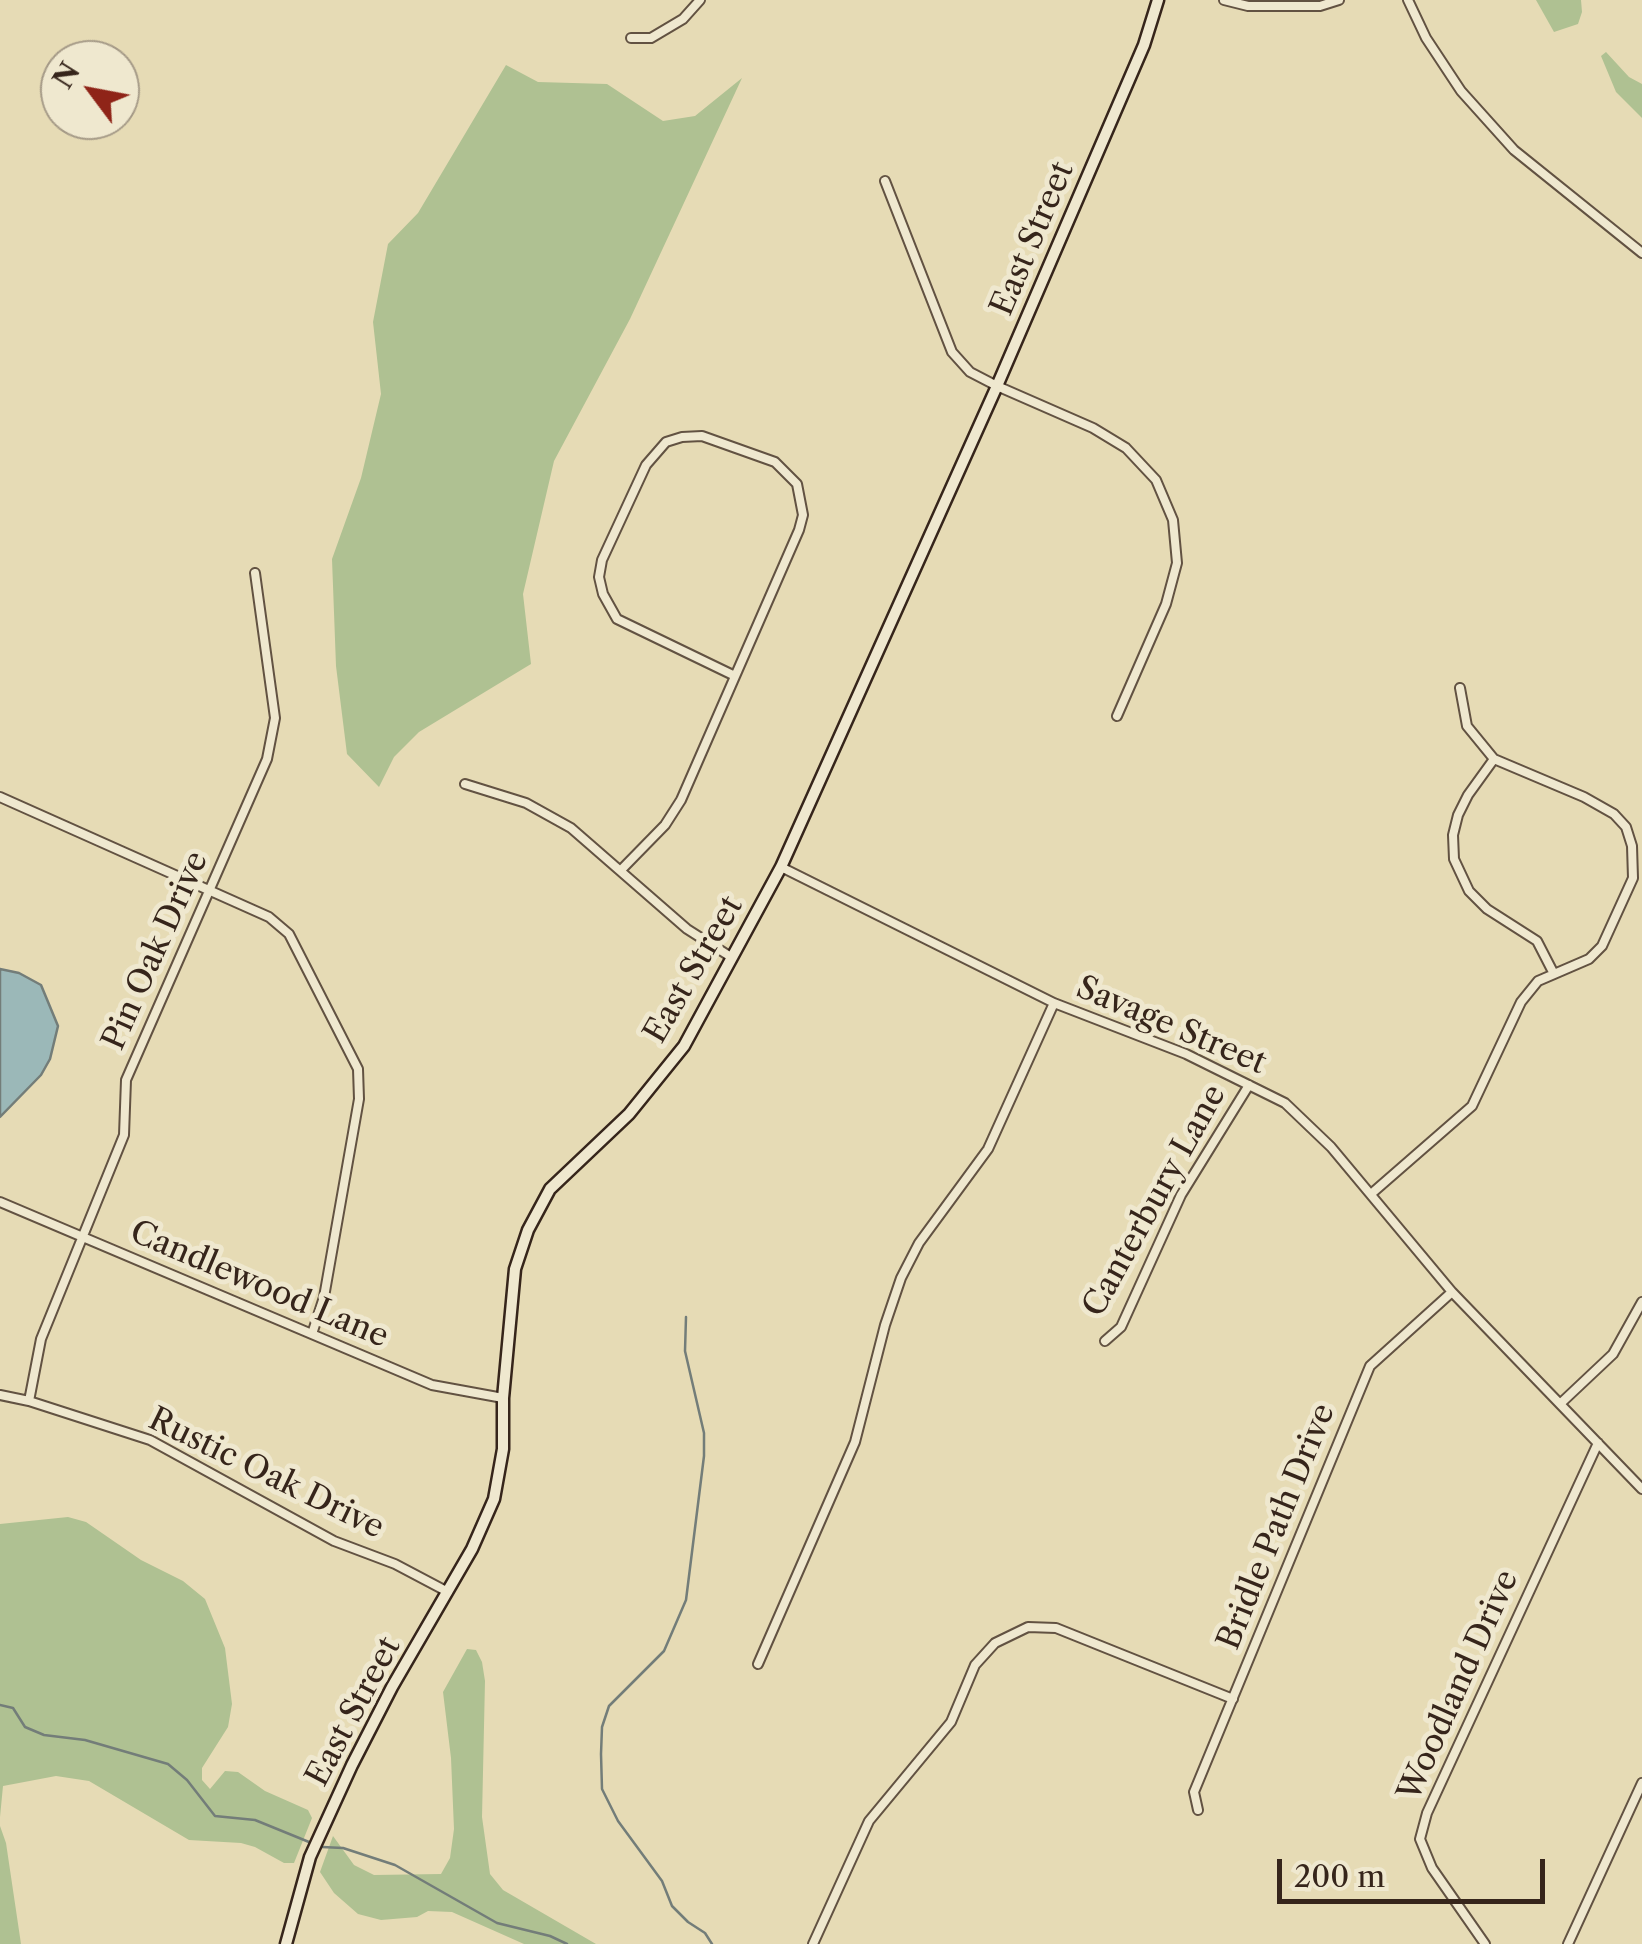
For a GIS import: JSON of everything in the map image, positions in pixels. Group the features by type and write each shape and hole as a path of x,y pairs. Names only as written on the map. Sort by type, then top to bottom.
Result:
{"street":[{"path":"631,38 651,38 683,18 700,0"},
{"name":"East Street","path":"286,1944 299,1889 325,1822 392,1687 472,1549 494,1499 503,1449 503,1398 515,1270 528,1230 550,1190 628,1114 684,1046 781,868 996,386 1144,44 1158,0"},
{"path":"1224,0 1248,6 1320,6 1339,0"},
{"path":"1408,0 1426,38 1461,91 1514,150 1642,253"},
{"path":"884,181 952,352 970,372 1092,428 1126,448 1156,480 1173,520 1176,563 1166,604 1116,716"},
{"path":"620,870 673,814 735,676 800,530 801,499 797,484 776,462 702,436 682,437 666,442 646,465 602,560 599,577 603,594 618,619 735,676"},
{"name":"Pin Oak Drive","path":"29,1400 41,1339 124,1135 126,1080 267,758 275,718 256,573"},
{"path":"1371,1194 1472,1106 1521,1002 1538,981 1588,959 1602,946 1633,878 1632,846 1626,827 1601,805 1494,759 1466,726 1460,688"},
{"path":"1494,759 1468,794 1458,816 1453,835 1454,859 1470,891 1486,909 1538,941 1554,974"},
{"path":"465,784 526,804 571,828 687,929 731,958"},
{"path":"0,797 269,917 289,934 358,1069 359,1099 324,1297 312,1334"},
{"name":"Savage Street","path":"781,868 1054,1003 1186,1054 1285,1103 1331,1147 1452,1292 1642,1489"},
{"path":"758,1664 855,1442 885,1325 902,1278 918,1243 988,1149 1054,1003"},
{"name":"Canterbury Lane","path":"1105,1340 1121,1326 1181,1194 1249,1085"},
{"name":"Candlewood Lane","path":"0,1202 432,1385 503,1398"},
{"name":"Bridle Path Drive","path":"1198,1810 1194,1792 1370,1366 1452,1292"},
{"path":"1562,1403 1613,1354 1642,1302"},
{"name":"Rustic Oak Drive","path":"0,1395 29,1400 150,1440 334,1541 395,1564 448,1592"},
{"name":"Woodland Drive","path":"1485,1944 1432,1868 1420,1839 1426,1813 1598,1443"},
{"path":"813,1944 869,1821 951,1722 975,1665 995,1643 1028,1627 1056,1628 1233,1699"},
{"path":"1568,1944 1642,1784"}],"green space":[{"path":"1536,0 1581,0 1578,24 1554,32"},
{"path":"1606,52 1629,77 1642,84 1642,118 1616,92 1601,56"},
{"path":"506,65 538,82 607,84 663,121 695,116 742,78 630,319 554,461 523,594 531,664 419,732 394,757 379,787 347,754 336,666 332,559 361,478 381,394 373,322 388,244 418,213"},
{"path":"68,1517 86,1522 141,1560 183,1581 205,1599 225,1648 232,1704 228,1727 202,1768 202,1780 210,1789 225,1771 238,1772 265,1791 308,1810 312,1818 294,1863 284,1863 241,1843 189,1840 89,1781 56,1776 3,1786 0,1817 0,1524"},
{"path":"467,1649 476,1650 485,1681 482,1817 490,1874 503,1890 596,1944 524,1944 452,1912 428,1911 417,1917 381,1920 358,1914 334,1893 320,1872 333,1836 354,1865 374,1875 441,1874 450,1858 454,1829 443,1692"},
{"path":"0,1826 6,1843 21,1944 0,1944"}],"water":[{"path":"0,969 19,973 41,985 58,1026 50,1059 41,1075 0,1117"}],"waterway":[{"path":"686,1317 685,1351 704,1433 686,1600 664,1651 609,1706 602,1727 602,1789 618,1821 662,1881 672,1906 705,1933 712,1944"},
{"path":"0,1705 13,1708 25,1727 44,1735 85,1740 168,1764 187,1780 215,1816 255,1820 309,1842"},
{"path":"322,1847 343,1848 395,1865 497,1923 567,1944"}]}
